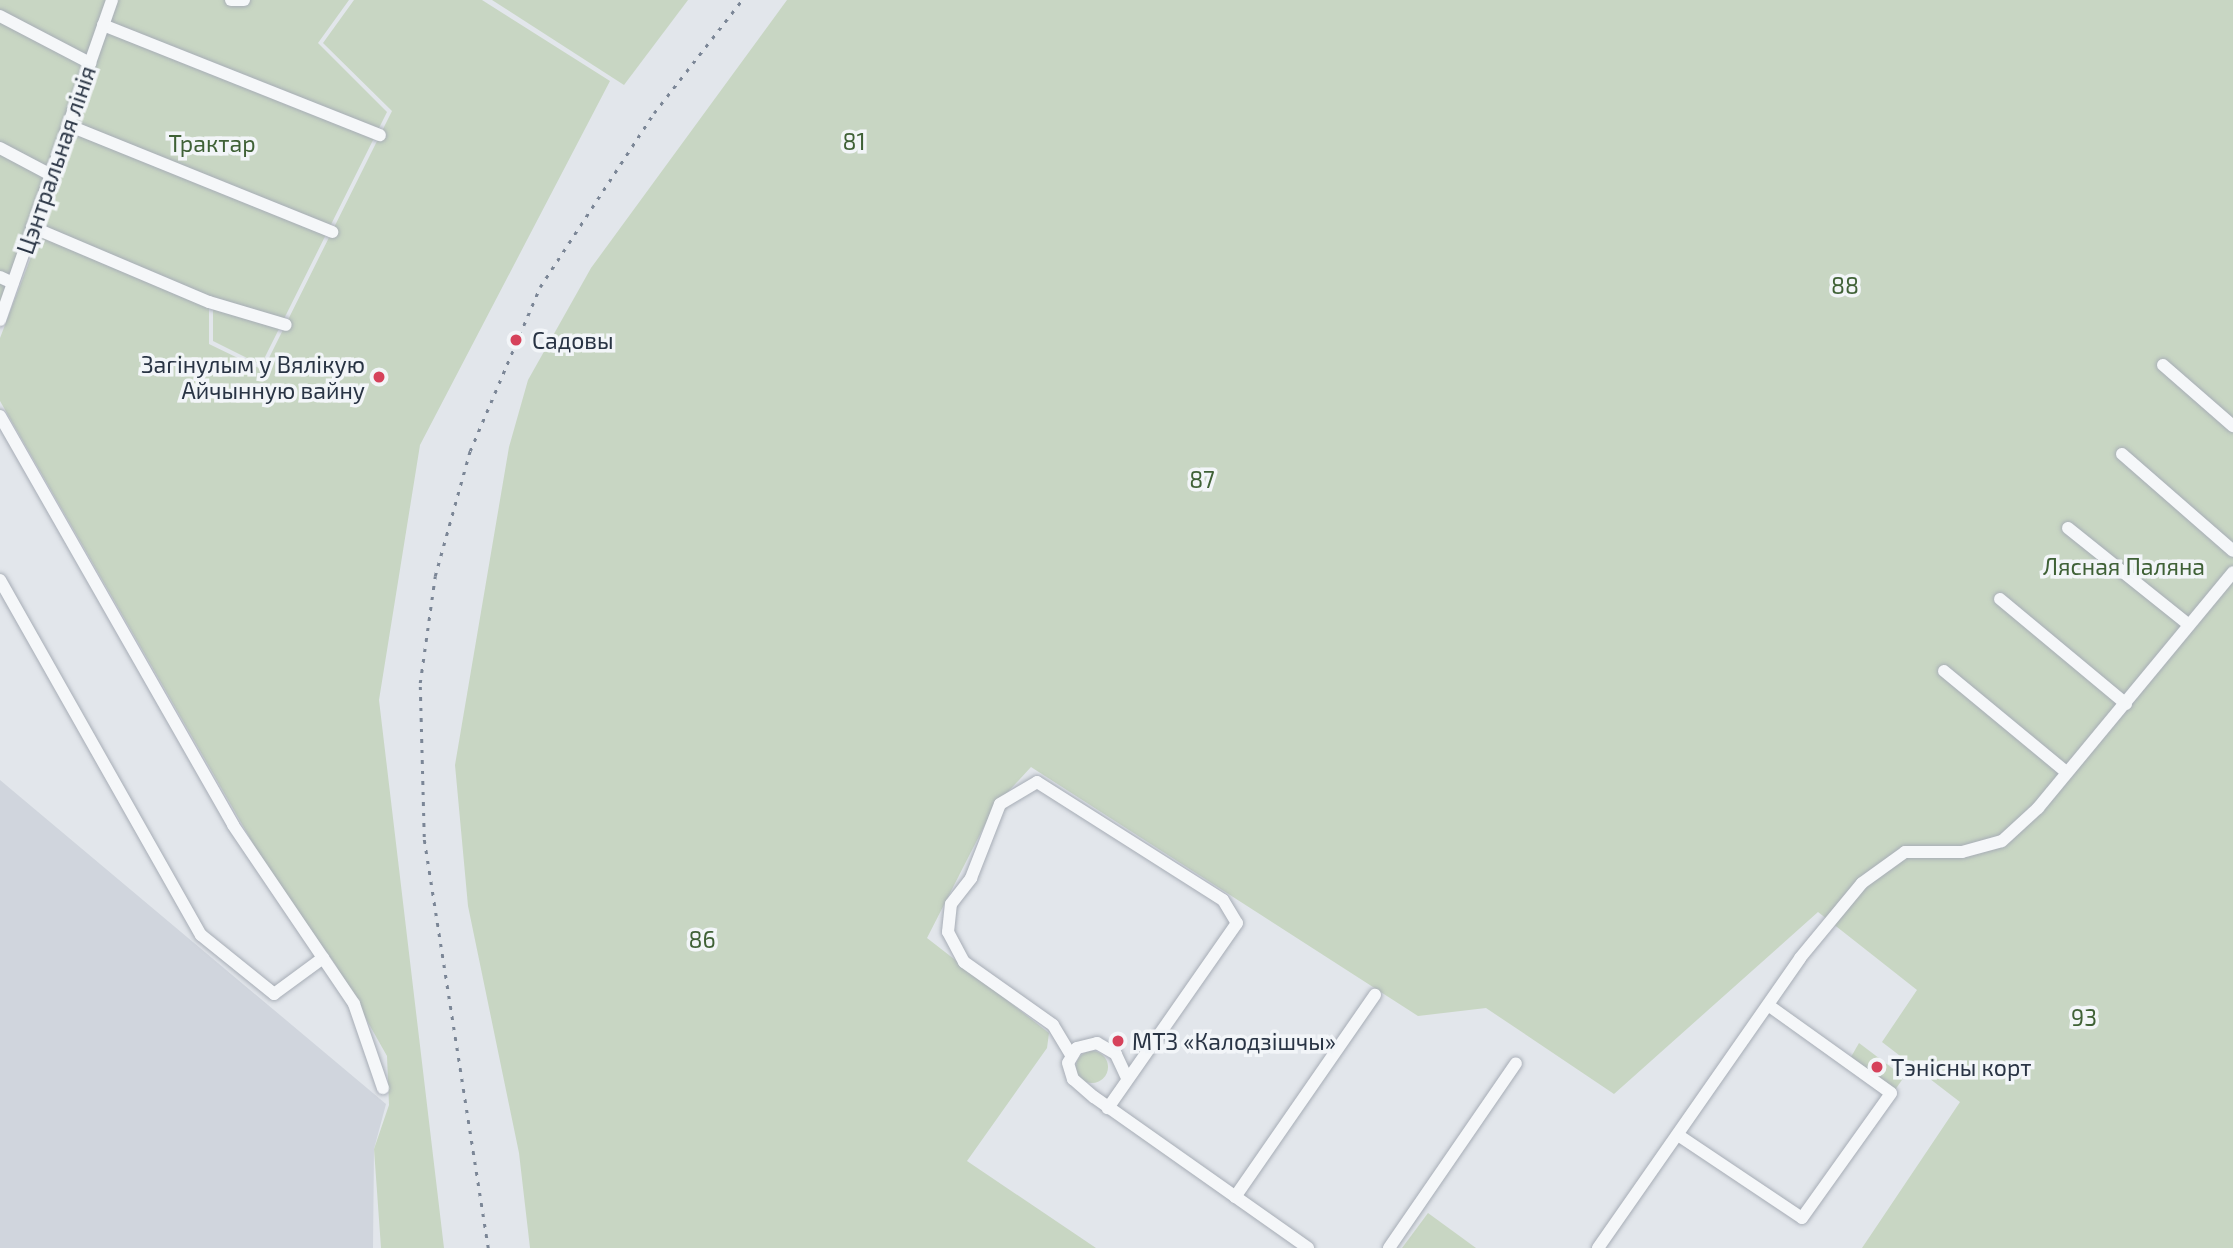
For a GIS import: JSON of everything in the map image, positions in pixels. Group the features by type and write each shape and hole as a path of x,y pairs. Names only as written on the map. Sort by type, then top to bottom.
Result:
{"street":[{"name":"Цэнтральная лінія","path":"0,320 112,0"},
{"path":"231,0 244,0"},
{"path":"0,16 90,63"},
{"path":"103,25 380,135"},
{"path":"69,126 332,232"},
{"path":"0,148 51,175"},
{"path":"32,227 209,302 286,325"},
{"path":"0,277 13,283"},
{"path":"2163,365 2233,426"},
{"path":"0,415 233,825 354,1004 383,1088"},
{"path":"2122,454 2233,551"},
{"path":"2068,528 2189,625"},
{"path":"1598,1248 1800,958 1889,859 1920,850 1962,852 2002,841 2038,808 2233,572"},
{"path":"0,580 201,935 274,994 323,958"},
{"path":"2000,599 2126,704"},
{"path":"1944,671 2066,772"},
{"path":"1108,1108 1237,923 1223,900 1037,782 1000,804 971,878 951,904 948,932 964,962 1053,1025 1071,1055 1073,1079 1108,1108 1308,1248"},
{"path":"1235,1197 1375,995"},
{"path":"1678,1135 1802,1218 1891,1093 1768,1005"},
{"path":"1071,1055 1087,1043 1107,1046 1127,1078"},
{"path":"1388,1248 1516,1063"}],"shaded area":[{"path":"0,780 386,1104 374,1149 373,1248 0,1248"}],"green space":[{"name":"Трактар","path":"0,0 349,0 318,43 387,112 261,365 213,341 213,299 30,222 0,306"},
{"path":"354,0 482,0 610,81 420,445 379,700 444,1248 381,1248 374,1149 389,1105 387,1056 335,964 267,868 0,401 0,338 41,231 209,302 209,344 263,370 392,111 323,43"},
{"path":"492,0 688,0 624,85"},
{"path":"787,0 2233,0 2233,1248 1862,1248 1960,1102 1882,1042 1917,990 1818,912 1614,1094 1486,1008 1418,1016 1031,767 994,807 927,938 1049,1033 1047,1048 967,1161 1096,1248 530,1248 519,1153 468,906 455,765 509,447 528,380 591,268"},
{"name":"Тэнісны корт","path":"1859,1043 1904,1077 1895,1090 1851,1057"},
{"path":"1092,1051 1104,1055 1108,1067 1104,1079 1092,1083 1080,1079 1076,1067 1080,1055"},
{"path":"1428,1213 1476,1248 1402,1248"}],"railway":[{"path":"488,1248 424,837 420,683 435,576 470,451 540,287 654,113 742,0"}],"place":[{"name":"Садовы","path":"516,340"},
{"name":"Загінулым у Вялікую Айчынную вайну","path":"379,377"},
{"name":"МТЗ «Калодзішчы»","path":"1118,1041"},
{"name":"Тэнісны корт","path":"1877,1067"}],"park label":[{"name":"81","path":"854,141"},
{"name":"88","path":"1845,285"},
{"name":"87","path":"1202,479"},
{"name":"Лясная Паляна","path":"2124,566"},
{"name":"86","path":"702,939"},
{"name":"93","path":"2084,1017"}]}
